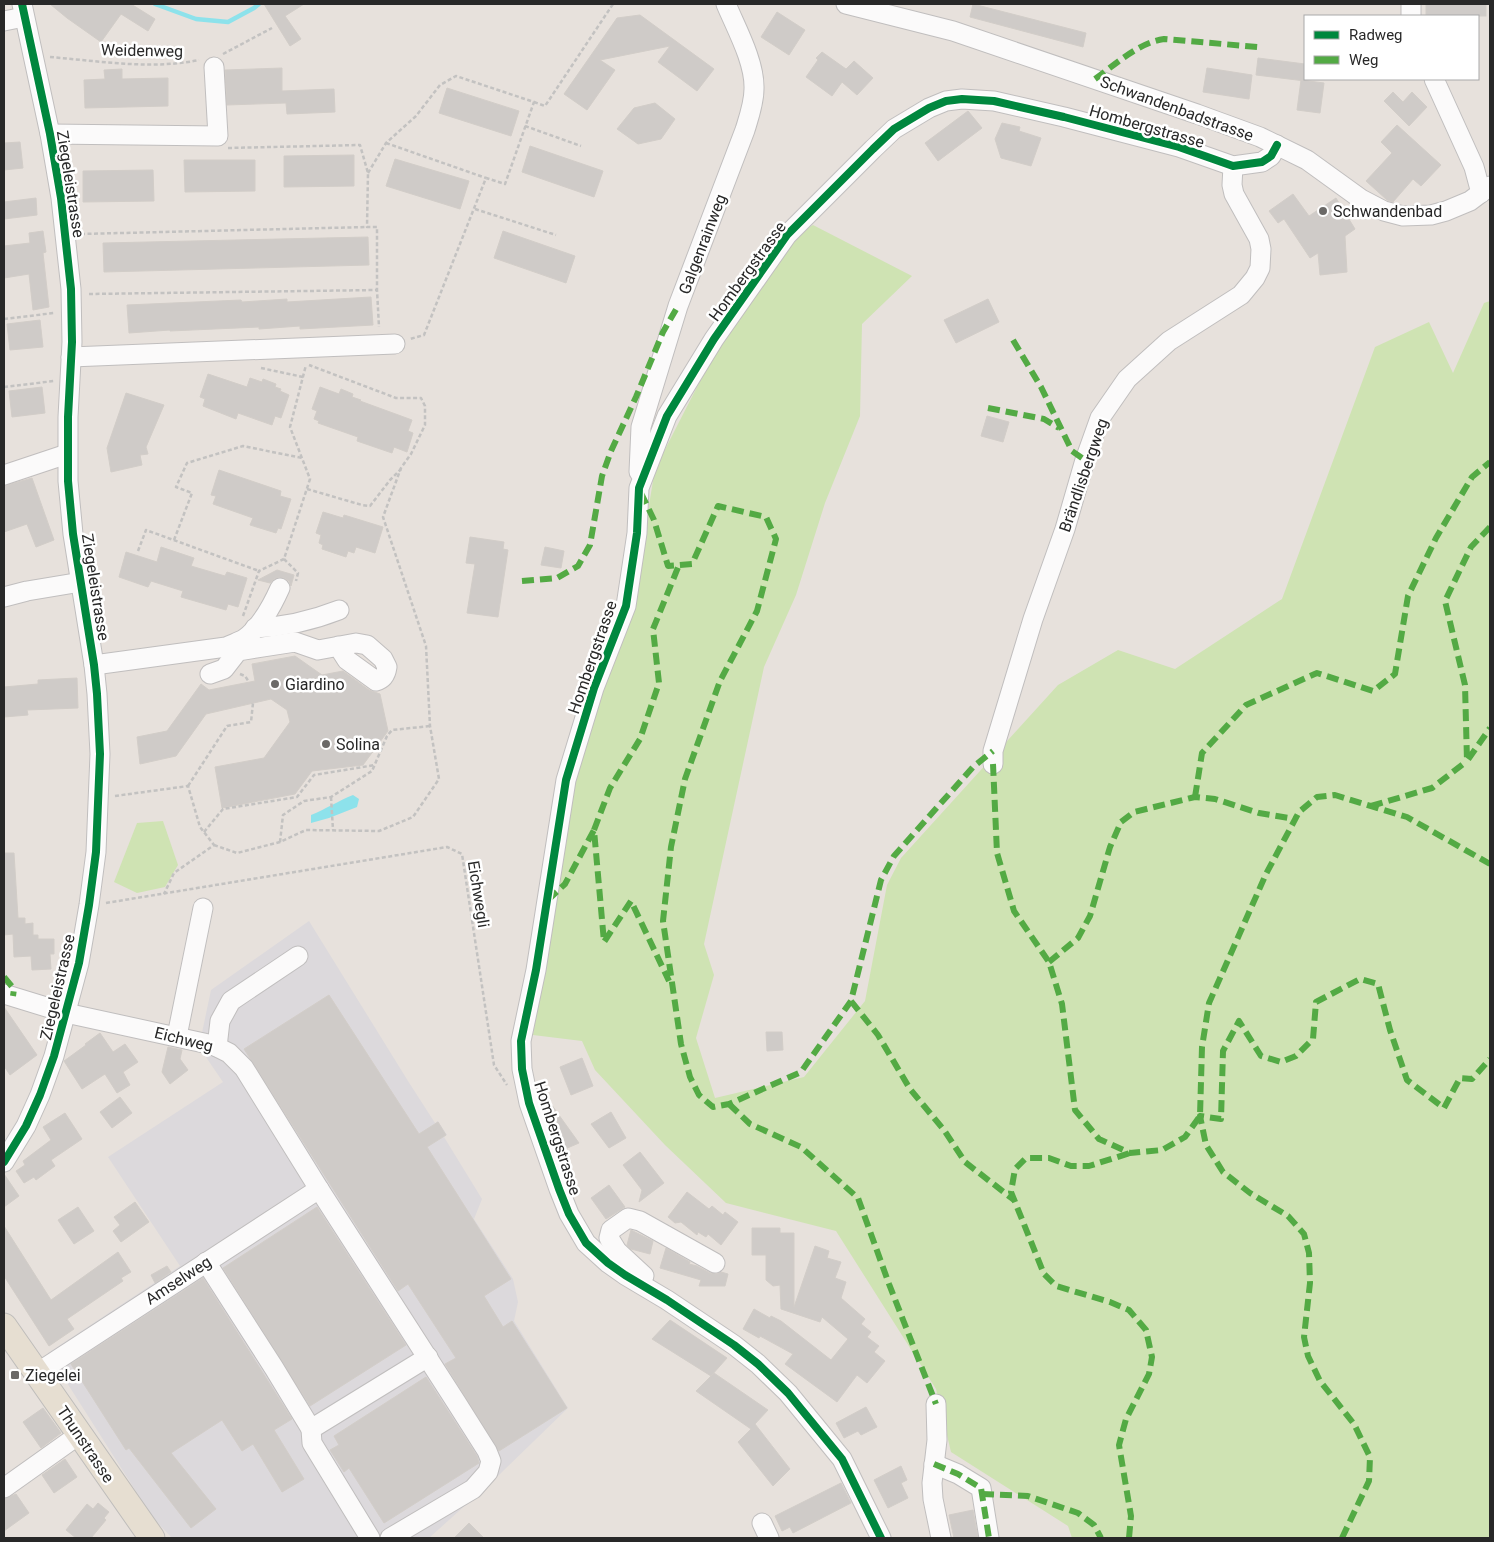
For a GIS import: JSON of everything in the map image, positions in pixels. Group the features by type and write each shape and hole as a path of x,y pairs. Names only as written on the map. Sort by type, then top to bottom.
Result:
{"main road":[{"name":"Thunstrasse","path":"4,1326 80,1434 144,1536"}],"street":[{"name":"Galgenrainweg","path":"639,488 644,418 678,306 745,130 752,106 753,72 726,4"},
{"name":"Schwandenbadstrasse","path":"846,4 953,31 1196,114 1277,145 1307,160 1361,199 1384,211 1403,216 1421,216 1446,211 1470,201 1486,190"},
{"path":"4,21 23,10"},
{"name":"Ziegeleistrasse","path":"4,1162 26,1126 54,1058 78,963 90,905 96,852 100,754 94,665 72,526 67,454 72,303 65,234 50,134 23,10"},
{"path":"50,134 218,136 212,61"},
{"path":"1434,80 1477,175 1486,190"},
{"name":"Hombergstrasse","path":"881,1538 842,1459 802,1408 773,1378 746,1355 667,1300 608,1263 586,1242 579,1232 559,1189 530,1102 522,1069 521,1041 536,970 566,780 594,688 626,606 637,533 639,488 667,416 714,339 787,235 894,129 930,108 946,101 962,99 994,101 1179,147 1233,166 1262,162 1271,156 1277,145"},
{"name":"Brändlisbergweg","path":"993,764 993,751 1033,619 1100,418 1126,379 1169,341 1241,296 1260,268 1261,249 1259,239 1234,194 1232,185 1233,166"},
{"path":"71,357 388,344"},
{"path":"4,475 67,454"},
{"path":"4,598 18,593 81,582"},
{"path":"210,649 211,673 224,669 288,585"},
{"path":"94,665 226,647 273,628 313,620 339,610"},
{"path":"245,639 295,642 318,650 338,646"},
{"path":"177,1036 203,908"},
{"path":"217,1047 220,1021 231,1001 298,956"},
{"name":"Eichweg","path":"4,994 66,1014 177,1036 217,1047 229,1053 244,1068 487,1451 491,1461 488,1472 474,1488 390,1538"},
{"name":"Amselweg","path":"37,1373 319,1188"},
{"path":"667,1300 656,1286 622,1257 611,1243 608,1234 614,1226 632,1217 715,1263"},
{"path":"206,1262 311,1429 312,1443 370,1538"},
{"path":"311,1429 428,1358"},
{"path":"936,1404 937,1440 932,1483 933,1499 941,1538"},
{"path":"4,1488 80,1434"},
{"path":"934,1464 958,1474 981,1488 989,1538"}],"path":[{"path":"368,173 386,144 416,116 440,85 456,76 545,106 613,4"},
{"path":"386,144 505,184 534,102"},
{"path":"525,126 581,146"},
{"path":"221,148 360,145 368,173 367,227 377,227 377,290 388,344 424,334 486,178"},
{"path":"475,209 556,235"},
{"path":"4,319 72,303 377,290"},
{"path":"245,639 240,625 259,571 284,559 310,479 290,427 306,364 396,398 421,398"},
{"path":"4,387 70,379"},
{"path":"174,540 192,493 176,487 186,463 243,446 302,458"},
{"path":"307,489 370,506 402,468"},
{"path":"138,551 146,530 259,571"},
{"path":"284,559 298,573 288,585"},
{"path":"164,894 174,873 214,845 200,827 188,786 227,726 251,722 253,703"},
{"path":"280,842 283,816 304,801 331,797 372,771 387,736 392,730 430,726"},
{"path":"204,832 224,809 297,797 314,775 375,765"},
{"path":"110,796 188,786"},
{"path":"331,797 333,830"}],"shaded area":[{"path":"309,921 435,1123 438,1121 447,1135 444,1137 482,1199 474,1219 513,1279 518,1302 514,1321 568,1408 499,1475 429,1538 172,1538 153,1518 48,1353 180,1266 108,1157 223,1082 199,1047 211,990"}],"green space":[{"path":"813,225 912,276 862,324 860,416 825,503 796,595 764,667 704,944 714,975 696,1038 715,1098 804,1077 865,1001 887,885 901,858 1058,685 1118,650 1175,669 1282,599 1375,347 1429,322 1453,373 1484,303 1490,301 1490,1538 1072,1538 1068,1526 951,1452 936,1389 836,1231 726,1203 665,1145 595,1070 582,1041 533,1035 572,782 601,688 631,613 655,469 719,344 794,236"},
{"path":"163,821 178,865 165,887 137,893 114,882 137,823"}],"water":[{"path":"353,795 359,799 357,807 311,823 311,815"}],"building":[{"path":"50,4 131,4 155,19 148,31 121,14 101,42"},
{"path":"264,4 304,4 285,16 301,39 290,46"},
{"path":"973,4 1086,33 1083,47 970,17"},
{"path":"1426,4 1486,4 1486,16 1426,15"},
{"path":"777,12 805,30 789,55 761,37"},
{"path":"640,15 714,69 697,91 658,62 670,46 600,60 615,70 587,110 564,94 617,18"},
{"path":"822,52 846,69 854,61 873,78 857,95 842,82 832,96 806,77 818,60 816,58"},
{"path":"1258,58 1304,64 1305,81 1256,75"},
{"path":"282,68 282,91 334,89 335,112 287,114 286,103 227,105 225,70"},
{"path":"1207,68 1252,75 1249,99 1203,92"},
{"path":"122,69 122,79 168,78 168,106 85,108 84,80 105,79 104,70"},
{"path":"1301,80 1324,83 1320,113 1297,110"},
{"path":"447,88 519,111 511,136 439,113"},
{"path":"1393,92 1403,102 1412,92 1427,107 1409,126 1384,101"},
{"path":"655,103 675,119 661,139 638,144 617,129 634,108"},
{"path":"968,111 982,128 938,161 925,143"},
{"path":"1002,123 1020,127 1019,131 1041,138 1031,166 1001,158 995,139"},
{"path":"1397,125 1441,165 1421,186 1413,179 1393,202 1387,200 1366,181 1392,153 1381,142"},
{"path":"20,142 23,168 4,170 4,143"},
{"path":"530,146 603,171 594,197 522,172"},
{"path":"354,155 354,186 284,187 284,156"},
{"path":"395,159 469,181 460,209 386,186"},
{"path":"184,160 255,160 255,191 185,192"},
{"path":"153,170 154,201 83,202 83,171"},
{"path":"1293,194 1309,216 1336,198 1355,229 1345,236 1347,272 1320,275 1318,253 1310,258 1284,219 1278,223 1269,211"},
{"path":"36,198 37,215 4,219 4,202"},
{"path":"43,231 46,252 43,253 49,307 33,310 29,274 4,278 4,246 30,243 29,233"},
{"path":"503,231 575,256 566,283 494,258"},
{"path":"368,237 369,265 104,272 103,243"},
{"path":"371,297 373,325 300,329 300,326 259,329 259,327 129,333 127,305 287,299 287,302"},
{"path":"988,299 999,322 956,343 944,320"},
{"path":"40,320 43,347 10,350 7,324"},
{"path":"208,374 247,387 250,378 262,382 263,379 276,384 275,387 289,395 281,418 275,416 272,425 238,413 236,419 203,406 205,399 200,397"},
{"path":"42,387 45,413 12,417 9,391"},
{"path":"320,387 339,394 341,389 353,394 352,397 360,401 412,420 408,431 413,433 407,452 394,447 392,453 357,441 358,437 318,423 319,421 314,419 317,411 312,409"},
{"path":"126,393 164,405 146,447 148,454 140,455 142,465 111,472 107,448"},
{"path":"987,416 1009,422 1003,442 981,436"},
{"path":"219,470 281,491 280,496 291,499 281,529 278,528 276,533 250,525 253,518 213,504 216,496 211,495"},
{"path":"32,478 54,540 36,547 27,524 4,532 4,486"},
{"path":"323,512 343,518 344,515 383,527 375,553 356,547 354,553 348,551 346,557 322,549 323,545 319,543 321,535 316,533"},
{"path":"470,537 504,542 503,549 508,550 498,617 467,613 475,564 466,563"},
{"path":"161,547 194,558 191,566 225,576 227,572 247,578 238,607 228,604 226,610 181,597 183,591 151,581 148,587 119,577 126,552 157,562"},
{"path":"545,547 564,551 561,568 541,565"},
{"path":"277,570 294,575 291,586 289,581 279,577 270,583 258,580"},
{"name":"Solina","path":"295,656 322,675 343,671 369,690 380,694 388,731 363,765 312,771 295,794 222,808 215,767 264,758 290,722 287,710 271,699 206,714 176,756 140,764 137,737 167,731 201,684 209,690 255,681 252,664"},
{"path":"77,678 78,708 27,710 28,715 4,717 4,687 38,684 38,680"},
{"path":"4,853 14,853 18,918 25,918 25,924 33,923 33,935 38,935 38,939 54,939 54,954 50,954 51,969 32,970 31,956 14,957 13,934 4,935"},
{"path":"329,995 419,1134 438,1122 446,1135 427,1147 511,1279 484,1296 503,1327 512,1321 567,1408 499,1451 445,1364 456,1358 408,1284 398,1291 244,1049"},
{"path":"4,1007 37,1055 10,1075 4,1066"},
{"path":"766,1032 782,1032 783,1050 767,1051"},
{"path":"100,1033 113,1052 125,1044 138,1062 123,1072 130,1085 117,1093 105,1074 82,1089 64,1061"},
{"path":"168,1047 182,1050 180,1059 188,1070 170,1084 162,1072"},
{"path":"582,1058 593,1086 571,1095 560,1067"},
{"path":"120,1097 132,1113 112,1128 100,1112"},
{"path":"551,1104 579,1143 565,1149 546,1107"},
{"path":"611,1112 626,1138 609,1148 591,1124"},
{"path":"65,1113 82,1139 51,1160 55,1166 36,1180 34,1177 24,1183 16,1171 25,1165 23,1161 51,1140 43,1127"},
{"path":"640,1152 664,1183 639,1202 642,1190 623,1165"},
{"path":"4,1174 19,1196 4,1207"},
{"path":"609,1185 625,1207 606,1219 591,1198"},
{"path":"687,1192 709,1209 712,1206 723,1215 725,1212 738,1222 721,1245 708,1234 706,1237 698,1232 697,1235 681,1222 675,1223 668,1217"},
{"path":"135,1202 149,1222 121,1242 113,1231 120,1225 114,1217"},
{"path":"78,1207 94,1231 74,1244 58,1220"},
{"path":"317,1207 406,1345 310,1406 223,1268"},
{"path":"4,1226 51,1300 118,1252 131,1272 121,1278 123,1281 67,1319 74,1329 49,1346 4,1276"},
{"path":"752,1228 780,1228 780,1233 794,1233 794,1307 815,1246 829,1251 827,1258 841,1262 835,1278 846,1282 841,1298 865,1319 861,1324 871,1332 867,1337 879,1346 874,1352 885,1361 867,1383 857,1375 837,1402 785,1364 793,1354 743,1329 754,1309 770,1318 771,1316 781,1321 831,1360 848,1339 822,1317 820,1322 781,1309 780,1285 773,1286 766,1280 766,1255 752,1255"},
{"path":"631,1230 653,1241 650,1254 631,1249 627,1245"},
{"path":"666,1248 690,1262 689,1264 710,1273 716,1274 721,1272 728,1274 725,1286 699,1286 701,1280 660,1268"},
{"path":"167,1266 171,1272 155,1283 151,1275"},
{"path":"203,1278 292,1419 274,1430 304,1479 282,1492 253,1444 242,1451 222,1420 171,1453 216,1509 191,1528 129,1448 126,1450 71,1364"},
{"path":"670,1320 727,1358 711,1376 652,1339"},
{"path":"714,1373 768,1410 755,1424 790,1469 773,1486 738,1442 751,1429 696,1391"},
{"path":"426,1377 477,1456 479,1463 384,1523 349,1468 344,1472 330,1450 339,1445 334,1436"},
{"path":"866,1407 877,1427 861,1435 858,1431 844,1438 836,1423"},
{"path":"43,1408 61,1433 41,1448 23,1422"},
{"path":"65,1459 77,1477 54,1493 42,1475"},
{"path":"901,1466 907,1480 901,1483 908,1498 888,1508 874,1480"},
{"path":"841,1483 851,1503 793,1533 790,1527 782,1531 775,1516"},
{"path":"16,1494 29,1513 4,1531 4,1499"},
{"path":"98,1503 109,1512 104,1518 106,1520 91,1538 76,1538 66,1530 87,1504 93,1509"},
{"path":"973,1510 978,1538 954,1538 949,1515"},
{"path":"469,1523 484,1538 454,1538"}],"waterway":[{"path":"155,4 196,19 228,22 259,4"}],"marked path":[{"path":"1095,79 1136,49 1164,39 1258,47"},
{"path":"522,581 557,578 578,566 590,545 602,476 611,451 663,332 678,306"},
{"path":"1013,340 1041,387 1072,451 1085,460"},
{"path":"988,408 1044,419 1059,428"},
{"path":"1195,797 1202,753 1246,705 1317,673 1373,691 1395,674 1408,596 1436,538 1472,477 1490,462"},
{"path":"641,493 654,520 668,566 692,564 718,506 766,517 776,539 757,611 720,681 685,779 671,847 663,921 681,1044 690,1077 699,1095 713,1107 729,1104 801,1072 851,1001 881,880 894,856 973,767 993,751"},
{"path":"1490,527 1471,547 1445,601 1465,685 1467,761 1490,728"},
{"path":"594,830 610,788 640,739 659,683 653,629 679,565"},
{"path":"1371,806 1432,788 1467,761"},
{"path":"993,764 997,853 1014,911 1049,962 1062,1004 1075,1110 1099,1139 1130,1153 1162,1150 1185,1137 1200,1116 1202,1047 1209,1003 1266,874 1299,812 1317,797 1335,795 1407,817 1490,864"},
{"path":"1049,962 1078,938 1090,916 1110,847 1121,822 1134,812 1195,797 1215,799 1259,813 1295,819"},
{"path":"548,900 565,884 594,830 604,942 631,901 669,981"},
{"path":"4,977 14,989 13,996"},
{"path":"1342,1538 1369,1481 1370,1457 1354,1424 1320,1381 1308,1356 1304,1337 1310,1283 1309,1253 1304,1234 1288,1216 1250,1193 1223,1172 1206,1145 1200,1116 1221,1119 1223,1051 1239,1021 1261,1056 1281,1062 1296,1056 1313,1039 1316,1002 1360,979 1378,984 1390,1030 1407,1080 1444,1108 1460,1078 1472,1079 1490,1059"},
{"path":"851,1001 878,1035 910,1089 944,1130 965,1162 1014,1200"},
{"path":"729,1104 750,1124 801,1147 858,1198 936,1404"},
{"path":"1129,1538 1131,1516 1119,1445 1126,1419 1149,1374 1152,1357 1146,1330 1129,1310 1110,1302 1056,1286 1044,1274 1011,1192 1015,1169 1026,1158 1049,1158 1071,1166 1089,1166 1130,1153"},
{"path":"934,1464 958,1474 981,1488 989,1538"},
{"path":"982,1494 1028,1496 1078,1513 1094,1525 1101,1538"}],"cycle path":[{"path":"4,1162 26,1126 40,1095 54,1056 79,963 96,852 100,754 94,665 73,534 68,481 68,417 72,342 71,289 61,198 50,134 22,4"},
{"path":"881,1538 842,1459 788,1393 758,1364 734,1345 667,1300 625,1275 608,1263 586,1243 569,1214 529,1103 522,1069 521,1041 536,970 566,780 594,688 626,606 637,533 639,488 667,416 714,339 787,235 894,129 929,108 946,101 962,99 994,101 1179,147 1233,166 1262,162 1271,156 1277,145"}],"place":[{"name":"Schwandenbad","path":"1323,211"},
{"name":"Giardino","path":"275,684"},
{"name":"Solina","path":"326,744"},
{"name":"Ziegelei","path":"15,1375"}]}
